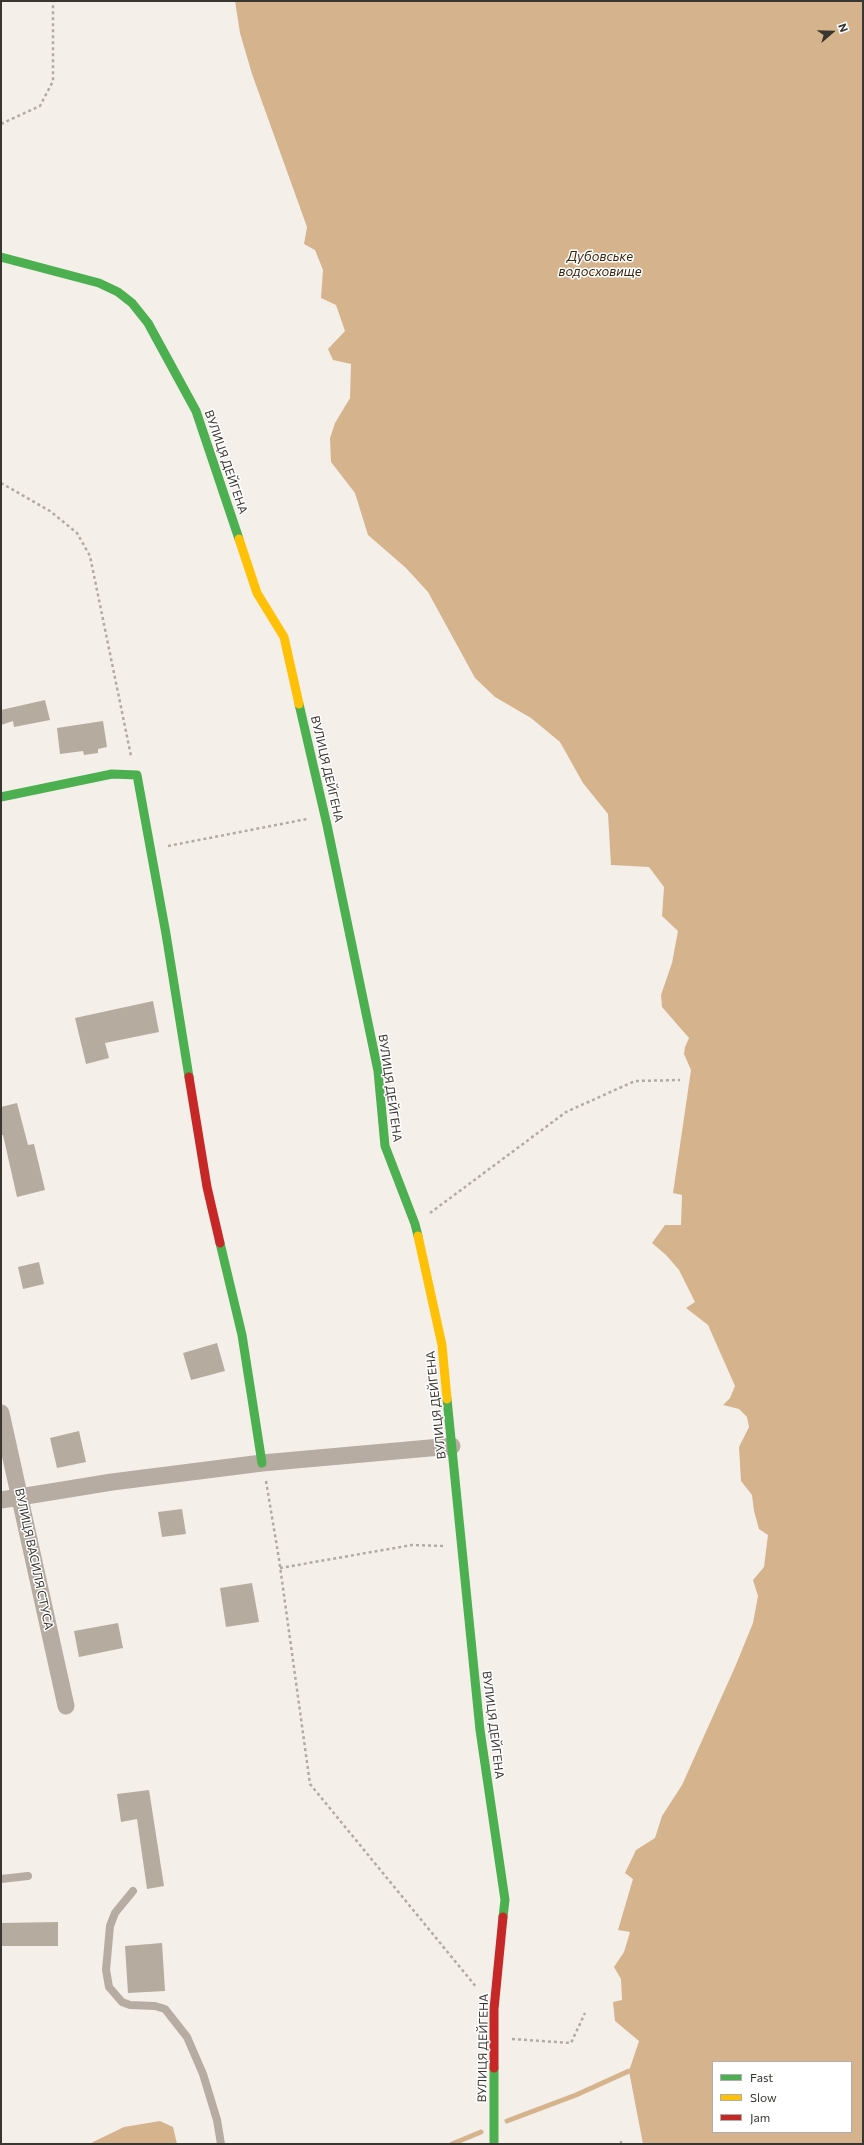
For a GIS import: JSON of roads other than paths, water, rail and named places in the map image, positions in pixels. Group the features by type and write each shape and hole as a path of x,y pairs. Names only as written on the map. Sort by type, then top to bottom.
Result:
{"street":[{"name":"ВУЛИЦЯ ДЕЙГЕНА","path":"1,257 99,282 118,292 132,303 148,323 196,411 257,593 284,637 325,816 378,1071 385,1146 415,1224 442,1345 480,1730 505,1900 494,2008 494,2144"},
{"path":"1,797 112,774 137,775 207,1187 242,1334 262,1463"},
{"name":"ВУЛИЦЯ ВАСИЛЯ СТУСА","path":"1,1413 66,1706"},
{"path":"1,1500 112,1482 262,1463 452,1446"}],"lane":[{"path":"1,1878 28,1876"},
{"path":"133,1891 115,1913 110,1926 106,1970 109,1986 122,2002 130,2005 155,2006 165,2009 187,2037 203,2074 217,2120 221,2144"}],"water":[{"name":"Дубовське водосховище","path":"235,1 863,1 863,2144 643,2144 629,2071 639,2041 615,2021 613,2002 622,2000 621,1979 614,1967 624,1952 630,1932 618,1930 633,1879 625,1873 636,1850 655,1838 662,1816 682,1785 735,1667 753,1623 758,1596 753,1580 764,1567 768,1535 759,1529 754,1511 752,1495 741,1481 739,1447 749,1427 747,1417 739,1409 723,1405 730,1398 735,1386 708,1325 686,1308 695,1302 679,1270 666,1255 652,1243 665,1225 681,1225 682,1195 673,1193 691,1070 684,1054 689,1038 662,1007 661,995 672,963 678,931 662,916 664,887 649,867 611,865 608,814 583,783 560,742 531,718 495,697 475,678 428,592 406,568 368,535 355,493 331,462 330,438 335,423 350,398 351,364 333,360 328,349 345,331 336,305 321,298 323,270 315,250 304,244 307,227 252,74 240,33"},
{"path":"160,2121 173,2127 177,2144 89,2144 124,2127"}],"waterway":[{"path":"507,2121 576,2095 629,2071"},
{"path":"452,2144 481,2132"}]}
